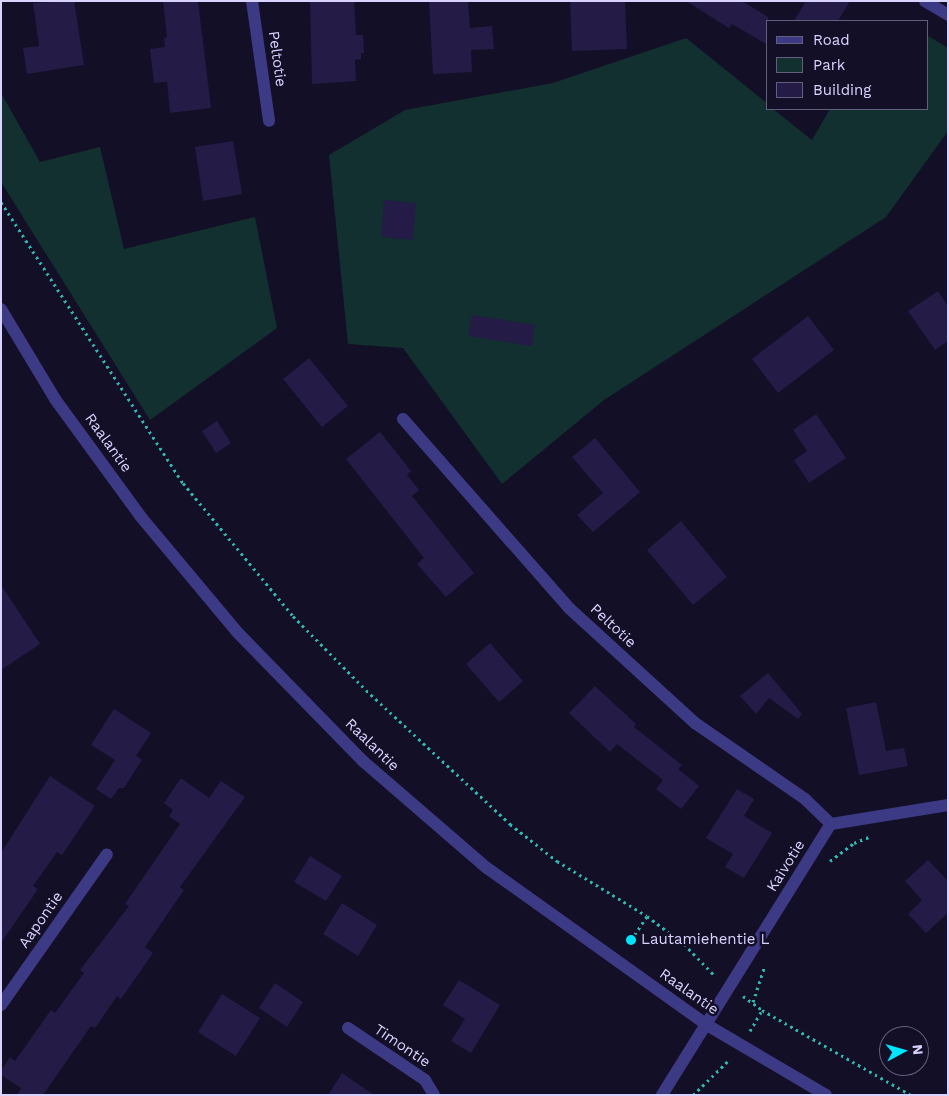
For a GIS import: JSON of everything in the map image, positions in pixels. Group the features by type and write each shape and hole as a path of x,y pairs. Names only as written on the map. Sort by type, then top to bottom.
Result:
{"street":[{"name":"Peltotie","path":"252,1 269,121"},
{"path":"925,1 948,15"},
{"name":"Raalantie","path":"1,309 55,399 141,517 238,633 364,762 487,868 707,1025 826,1095"},
{"name":"Peltotie","path":"403,419 576,614 695,722 805,799 831,824"},
{"path":"831,824 948,805"},
{"name":"Kaivotie","path":"662,1095 831,824"},
{"name":"Aapontie","path":"1,1005 107,854"},
{"name":"Timontie","path":"348,1028 425,1080 434,1095"}],"path":[{"path":"1,202 178,476 293,616 366,690 510,824 557,861 647,916 684,944 714,975 753,1003 911,1095"},
{"path":"828,863 854,843 871,836"},
{"path":"631,940 647,916"},
{"path":"753,1003 761,984 766,962"}],"green space":[{"path":"929,37 948,48 948,131 886,217 604,400 502,484 403,348 348,344 329,155 405,110 553,83 686,38 766,102 766,110 774,110 812,140 829,110 929,110"},
{"path":"1,93 40,162 100,147 124,249 255,217 277,328 150,420 1,182"}],"building":[{"path":"74,1 84,65 27,74 23,48 39,46 33,3"},
{"path":"163,1 198,1 211,108 170,113 167,82 154,83 150,49 165,47 164,38 167,37"},
{"path":"310,1 354,1 356,35 363,35 364,53 361,53 361,59 355,60 356,81 312,84"},
{"path":"429,1 468,1 470,28 492,26 494,49 471,50 472,72 433,74"},
{"path":"570,1 625,1 627,49 572,51"},
{"path":"686,1 742,1 768,17 768,20 766,20 766,44 732,24 729,28"},
{"path":"806,1 850,1 839,20 795,20"},
{"path":"233,141 242,194 203,201 195,147"},
{"path":"384,200 416,203 413,240 381,237"},
{"path":"938,291 948,306 948,341 935,350 908,311"},
{"path":"472,315 535,325 532,346 468,336"},
{"path":"808,316 834,350 778,393 752,359"},
{"path":"309,358 348,406 322,427 283,379"},
{"path":"816,414 846,458 809,483 794,460 807,451 793,430"},
{"path":"217,421 231,443 216,453 202,431"},
{"path":"380,432 411,471 407,475 419,490 412,496 474,573 446,597 417,564 424,558 346,459"},
{"path":"595,438 640,492 593,532 577,515 603,493 572,457"},
{"path":"681,521 727,577 693,605 647,550"},
{"path":"1,585 40,644 1,670"},
{"path":"490,643 523,681 499,702 466,664"},
{"path":"768,673 802,714 798,719 769,698 756,714 740,696"},
{"path":"595,686 636,724 634,727 682,765 678,769 699,786 681,809 656,789 663,780 617,744 610,752 569,713"},
{"path":"876,702 886,751 904,748 908,766 859,775 846,708"},
{"path":"114,709 151,733 136,756 142,760 124,788 119,788 111,799 96,789 115,760 91,745"},
{"path":"50,776 95,806 62,855 57,852 33,886 38,889 1,943 1,853"},
{"path":"181,778 209,798 221,781 245,797 180,887 184,890 145,947 153,953 121,999 117,996 95,1028 91,1026 43,1095 17,1095 21,1088 1,1075 1,1071 10,1057 15,1061 51,1010 55,1013 84,973 80,970 129,906 125,904 180,824 169,816 173,810 164,803"},
{"path":"737,789 754,799 744,816 772,833 744,878 725,867 733,854 706,838"},
{"path":"310,856 342,876 326,901 294,882"},
{"path":"928,860 948,881 948,913 926,933 908,914 922,900 905,881"},
{"path":"342,903 377,925 358,956 323,934"},
{"path":"459,980 500,1005 471,1053 451,1041 465,1019 443,1005"},
{"path":"275,983 303,1002 287,1027 259,1008"},
{"path":"222,994 260,1018 236,1056 198,1032"},
{"path":"342,1073 374,1095 328,1095"}],"place":[{"name":"Lautamiehentie L","path":"631,940"}]}
